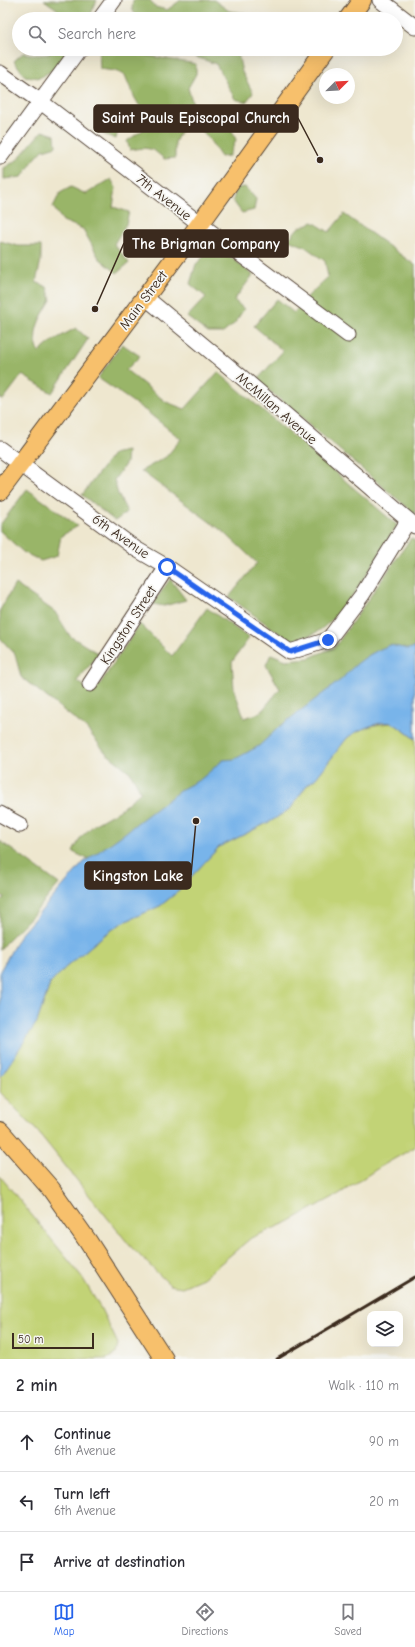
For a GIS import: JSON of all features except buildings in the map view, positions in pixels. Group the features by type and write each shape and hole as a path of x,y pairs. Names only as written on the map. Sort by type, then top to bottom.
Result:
{"main road":[{"path":"353,12 362,0"},
{"name":"Main Street","path":"0,491 200,224 321,56"},
{"path":"5,1137 51,1189 91,1246 164,1359"}],"street":[{"path":"105,12 114,0"},
{"path":"380,0 396,12"},
{"path":"403,18 415,27"},
{"path":"0,157 74,56"},
{"name":"7th Avenue","path":"0,73 41,102 348,335"},
{"name":"McMillan Avenue","path":"145,297 245,380 412,524"},
{"name":"6th Avenue","path":"0,449 136,549 167,567 290,652 328,640 412,524"},
{"name":"Kingston Street","path":"90,684 167,567"},
{"path":"0,814 20,825"}],"green space":[{"path":"44,0 97,0 92,12 59,12"},
{"path":"133,0 150,0 155,7 167,10 181,0 214,0 229,11 237,12 134,12 132,9"},
{"path":"20,56 64,56 56,68 39,78 25,76 14,61"},
{"path":"99,56 150,56 196,64 196,74 188,88 193,104 210,115 217,122 231,128 236,140 229,156 221,157 207,136 197,126 184,125 175,142 175,158 164,159 156,152 145,148 130,150 127,141 154,122 137,102 125,75 115,71 100,69"},
{"path":"195,56 239,56 242,72 253,93 246,102 235,99 216,64"},
{"path":"98,121 108,121 119,124 116,139 101,133"},
{"path":"42,131 55,135 56,146 43,150 22,177 4,179 4,168 17,160"},
{"path":"111,179 116,188 113,207 129,212 126,224 114,244 129,263 117,273 99,258 83,229 63,221 53,207 60,193 71,187 86,194"},
{"path":"245,187 256,199 254,210 242,213 233,201 236,188"},
{"path":"344,214 415,265 415,514 257,380 283,351 254,326 277,299 294,313 307,297 328,277 325,261 304,246 288,240 298,228 313,222 329,232"},
{"path":"0,241 18,246 41,246 41,260 36,282 47,287 51,300 40,318 36,331 39,352 54,340 76,328 88,339 52,393 22,375 3,400 0,398"},
{"path":"210,251 233,259 253,275 234,300 244,309 234,324 223,333 208,333 187,317 206,297 190,284 196,264"},
{"path":"122,344 140,356 126,370 166,402 185,409 218,372 397,525 360,585 337,615 325,626 310,635 290,641 229,597 257,563 225,533 141,471 166,457 181,439 146,411 98,378"},
{"path":"127,451 126,463 114,480 118,494 127,512 115,521 82,495 113,454"},
{"path":"27,489 78,526 61,536 57,556 41,561 23,552 0,531 0,525"},
{"path":"411,538 415,541 415,658 92,861 73,852 81,837 95,824 118,811 141,792 130,772 106,753 86,728 21,677 15,654 0,638 0,610 15,584 55,612 70,636 99,654 77,681 94,693 140,624 172,656 207,608 249,638 232,662 234,689 244,718 260,713 280,689 266,665 271,654 286,660 309,658 335,647"},
{"path":"170,579 186,600 164,606 153,604"},
{"path":"393,723 415,739 415,1147 380,1167 339,1194 288,1222 251,1238 203,1278 182,1287 170,1285 131,1247 38,1132 0,1092 1,1076 37,1022 50,984 65,968 103,936 122,923 160,906 175,894 219,847 273,820 291,808 306,786 316,778 347,738 352,734 368,727"},
{"path":"0,841 59,884 0,950 0,902 4,898 0,893"},
{"path":"0,1176 82,1277 101,1309 118,1344 116,1353 107,1359 0,1359"}],"water":[{"path":"390,645 408,649 415,647 415,739 394,724 389,723 370,726 351,735 347,738 316,778 306,786 291,808 273,820 219,847 175,894 160,906 122,923 103,936 65,968 50,984 37,1022 0,1078 0,971 20,935 84,862 125,833 182,789 201,779 223,760 235,759 259,746 279,727 342,679 358,663 376,651"}],"railway":[{"path":"277,1359 415,1277"}],"place":[{"name":"Saint Pauls Episcopal Church","path":"320,160"},
{"name":"The Brigman Company","path":"95,309"},
{"name":"Kingston Lake","path":"196,821"}],"route":[{"path":"167,567 290,652 328,640"}]}
